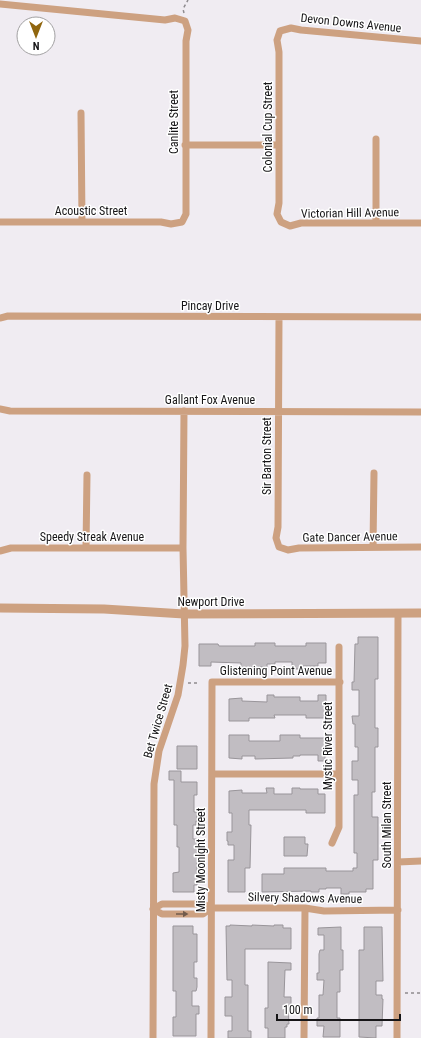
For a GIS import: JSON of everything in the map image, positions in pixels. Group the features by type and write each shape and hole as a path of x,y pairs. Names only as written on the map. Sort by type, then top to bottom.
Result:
{"street":[{"path":"0,4 165,20 175,18 185,21"},
{"name":"Canlite Street","path":"182,222 186,214 186,41 188,30 185,21"},
{"name":"Devon Downs Avenue","path":"280,31 290,28 421,41"},
{"name":"Colonial Cup Street","path":"280,31 277,40 279,52 279,203 277,214 280,222"},
{"path":"82,113 82,222"},
{"path":"376,139 376,223"},
{"path":"185,145 279,145"},
{"name":"Acoustic Street","path":"0,222 161,222 171,224 182,222"},
{"name":"Victorian Hill Avenue","path":"280,222 290,226 300,223 421,223"},
{"name":"Pincay Drive","path":"0,318 8,316 421,317"},
{"name":"Sir Barton Street","path":"278,317 278,526 276,538 279,547"},
{"name":"Gallant Fox Avenue","path":"0,409 10,411 184,410 421,412"},
{"name":"Bet Twice Street","path":"153,1038 154,784 159,751 178,695 185,646 184,410"},
{"path":"373,547 374,473"},
{"path":"86,548 87,475"},
{"name":"Gate Dancer Avenue","path":"279,547 288,550 299,548 421,547"},
{"name":"Speedy Streak Avenue","path":"0,551 11,548 184,548"},
{"name":"Newport Drive","path":"0,608 104,609 184,614 421,613"},
{"name":"South Milan Street","path":"397,1038 398,613"},
{"name":"Mystic River Street","path":"332,843 339,827 339,647"},
{"name":"Glistening Point Avenue","path":"212,682 340,682"},
{"name":"Misty Moonlght Street","path":"211,1038 212,682"},
{"path":"212,774 339,774"},
{"path":"398,862 421,861"},
{"name":"Silvery Shadows Avenue","path":"153,909 162,904 203,904 212,908 304,908 324,911 398,910"},
{"name":"Silvery Shadows Avenue","path":"153,909 162,914 203,914 212,908"},
{"path":"304,908 304,1038"}],"path":[{"path":"185,21 183,9 188,0"},
{"path":"188,683 198,683"},
{"path":"397,993 421,993"}],"building":[{"path":"358,637 378,637 378,679 375,679 375,728 378,728 378,747 375,747 375,792 372,792 372,817 378,817 378,860 373,860 373,889 366,889 366,892 349,892 349,894 341,894 341,888 319,889 319,892 262,892 262,874 284,874 284,868 326,868 326,871 353,871 353,868 357,868 357,853 354,853 354,795 358,795 358,780 352,780 352,761 358,761 358,747 355,747 355,724 353,724 352,716 359,716 359,690 352,690 352,682 354,682 355,644 358,644"},
{"path":"255,643 275,643 275,646 306,646 306,643 326,643 326,663 318,663 318,666 300,666 300,669 292,669 292,662 275,662 275,664 267,664 267,667 249,667 249,669 241,669 241,663 211,662 211,666 199,666 199,644 218,644 219,646 255,646"},
{"path":"267,695 274,695 274,697 300,697 300,701 318,701 318,695 326,695 326,718 306,718 306,715 274,715 275,718 249,718 249,721 229,721 229,699 242,698 242,701 267,702"},
{"path":"229,735 249,735 249,741 280,741 280,735 300,735 300,738 325,738 325,761 318,761 318,755 300,755 293,756 293,758 255,759 255,756 242,756 242,759 229,758"},
{"path":"177,746 197,746 197,769 177,769"},
{"path":"169,771 181,771 181,782 197,782 197,795 194,795 194,812 197,812 197,821 196,825 193,825 193,839 199,839 199,847 197,847 197,885 194,885 194,892 173,892 173,873 179,872 179,847 177,847 177,825 174,825 174,780 169,780"},
{"path":"266,788 274,788 274,794 292,794 292,788 318,789 318,794 325,794 325,813 306,813 306,810 249,810 249,825 251,825 250,868 245,868 245,892 228,892 228,860 234,860 234,845 228,845 227,841 227,832 232,832 232,813 229,813 229,791 242,790 242,793 267,793"},
{"path":"284,837 305,837 305,844 308,844 307,856 284,856"},
{"path":"283,925 283,928 291,928 291,949 245,949 245,985 248,985 248,1031 251,1031 251,1038 228,1038 228,1031 232,1031 232,1016 225,1016 225,997 232,997 232,980 227,980 226,926"},
{"path":"173,926 193,926 193,934 197,934 197,962 194,962 194,978 197,978 197,987 196,991 192,991 192,1006 199,1006 199,1014 196,1014 196,1036 173,1036 173,1017 176,1017 176,991 173,991"},
{"path":"341,927 343,970 340,970 340,992 337,992 337,1018 340,1018 340,1037 323,1037 324,1026 317,1026 317,1018 319,1018 319,995 323,995 324,980 317,980 317,973 319,973 320,950 324,950 324,935 318,935 318,928"},
{"path":"364,927 382,927 383,981 376,981 376,995 382,995 383,999 382,1026 376,1026 376,1038 359,1037 359,950 364,950"},
{"path":"268,962 291,963 291,970 285,970 284,997 291,997 291,1005 288,1005 289,1024 285,1027 285,1038 268,1038 268,1028 265,1028 265,1008 268,1008"}]}
